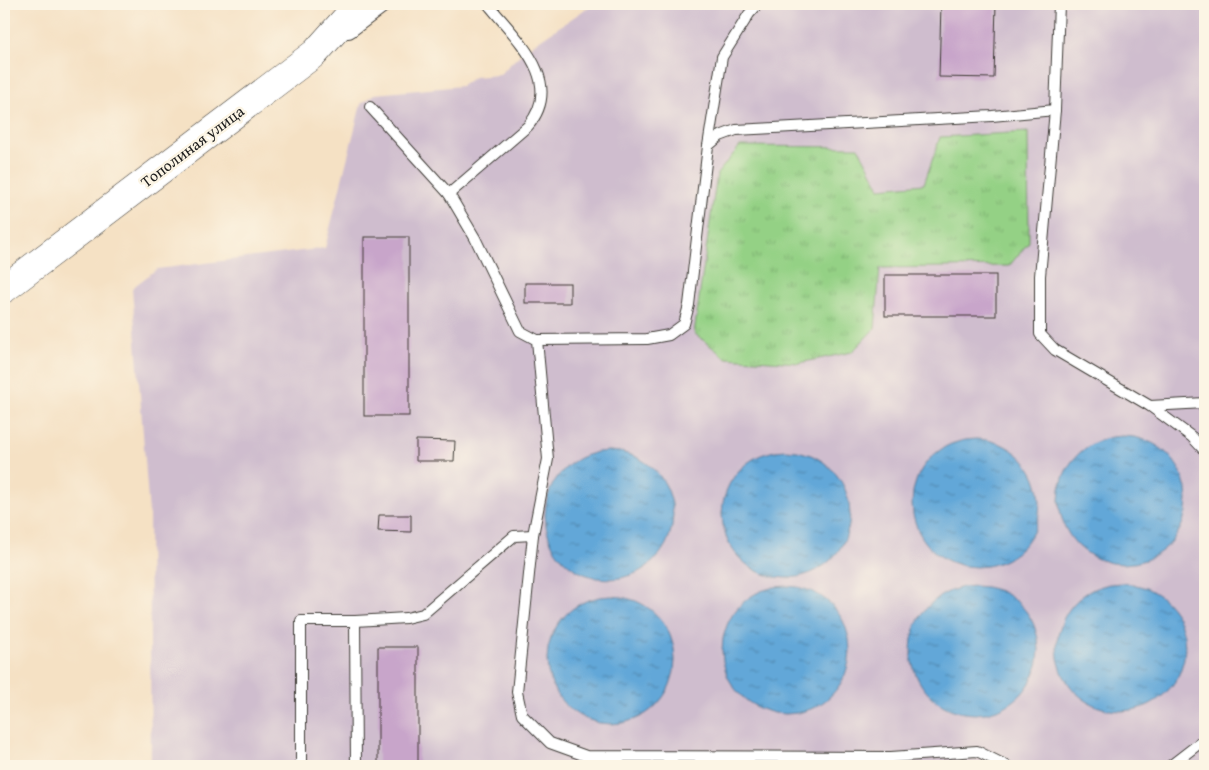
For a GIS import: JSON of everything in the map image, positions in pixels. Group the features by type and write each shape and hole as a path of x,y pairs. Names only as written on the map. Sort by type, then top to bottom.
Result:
{"main road":[{"path":"314,54 359,4"},
{"name":"Тополиная улица","path":"4,289 314,54"}],"street":[{"name":"Тополиная улица","path":"314,54 380,4"}],"lane":[{"path":"449,194 528,126 536,117 541,106 542,92 539,71 525,50 488,4"},
{"path":"370,107 449,194 474,238 520,331 537,340 647,338 669,335 684,324 689,305 708,146 722,57 749,14 758,4"},
{"path":"1059,4 1055,110 1040,276 1040,334 1055,350 1150,406 1192,437 1205,451"},
{"path":"708,146 720,136 736,130 992,116 1055,110"},
{"path":"537,340 548,459 533,535 517,692 522,715 550,743 586,756 891,757 977,751 1007,766"},
{"path":"1150,406 1205,403"},
{"path":"301,766 301,621 355,621 406,618 423,614 514,536 533,535"},
{"path":"355,621 356,766"},
{"path":"1170,766 1205,739"}],"shaded area":[{"path":"593,4 1205,4 1205,766 151,766 149,514 132,288 157,269 325,248 361,104 375,94 461,86 474,77 499,75 525,50"}],"green space":[{"path":"1028,132 1029,242 1009,266 880,268 875,328 852,352 799,363 726,358 694,333 717,174 740,146 858,147 880,188 924,184 940,137"}],"water":[{"path":"1123,436 1136,437 1148,441 1168,455 1182,475 1186,487 1186,513 1182,525 1168,545 1148,559 1136,563 1123,564 1110,563 1098,559 1078,545 1064,525 1060,513 1059,500 1060,487 1064,475 1078,455 1098,441 1110,437"},
{"path":"976,439 989,440 1001,444 1021,458 1035,478 1039,490 1039,516 1035,528 1021,548 1001,562 989,566 976,567 963,566 951,562 931,548 917,528 913,516 912,503 913,490 917,478 931,458 951,444 963,440"},
{"path":"786,450 799,451 811,455 831,469 845,489 849,501 849,527 845,539 831,559 811,573 799,577 786,578 773,577 761,573 741,559 727,539 723,527 722,514 723,501 727,489 741,469 761,455 773,451"},
{"path":"609,451 622,452 634,456 654,470 668,490 672,502 672,528 668,540 654,560 634,574 622,578 609,579 596,578 584,574 564,560 550,540 546,528 545,515 546,502 550,490 564,470 584,456 596,452"},
{"path":"1121,583 1134,584 1146,588 1166,602 1180,622 1184,634 1184,660 1180,672 1166,692 1146,706 1134,710 1121,711 1108,710 1096,706 1076,692 1062,672 1058,660 1057,647 1058,634 1062,622 1076,602 1096,588 1108,584"},
{"path":"786,586 799,587 811,591 831,605 845,625 849,637 849,663 845,675 831,695 811,709 799,713 786,714 773,713 761,709 741,695 727,675 723,663 722,650 723,637 727,625 741,605 761,591 773,587"},
{"path":"975,586 988,587 1000,591 1020,605 1034,625 1038,637 1038,663 1034,675 1020,695 1000,709 988,713 975,714 962,713 950,709 930,695 916,675 912,663 911,650 912,637 916,625 930,605 950,591 962,587"},
{"path":"611,596 624,597 636,601 656,615 670,635 674,647 674,673 670,685 656,705 636,719 624,723 611,724 598,723 586,719 566,705 552,685 548,673 547,660 548,647 552,635 566,615 586,601 598,597"}],"building":[{"path":"941,4 996,4 994,78 939,77"},
{"path":"364,237 409,237 409,416 364,416"},
{"path":"885,275 996,275 996,316 885,316"},
{"path":"525,283 570,283 570,303 525,303"},
{"path":"416,440 455,441 454,461 416,461"},
{"path":"379,515 411,515 411,532 378,531"},
{"path":"378,647 418,647 418,766 378,766"}]}
